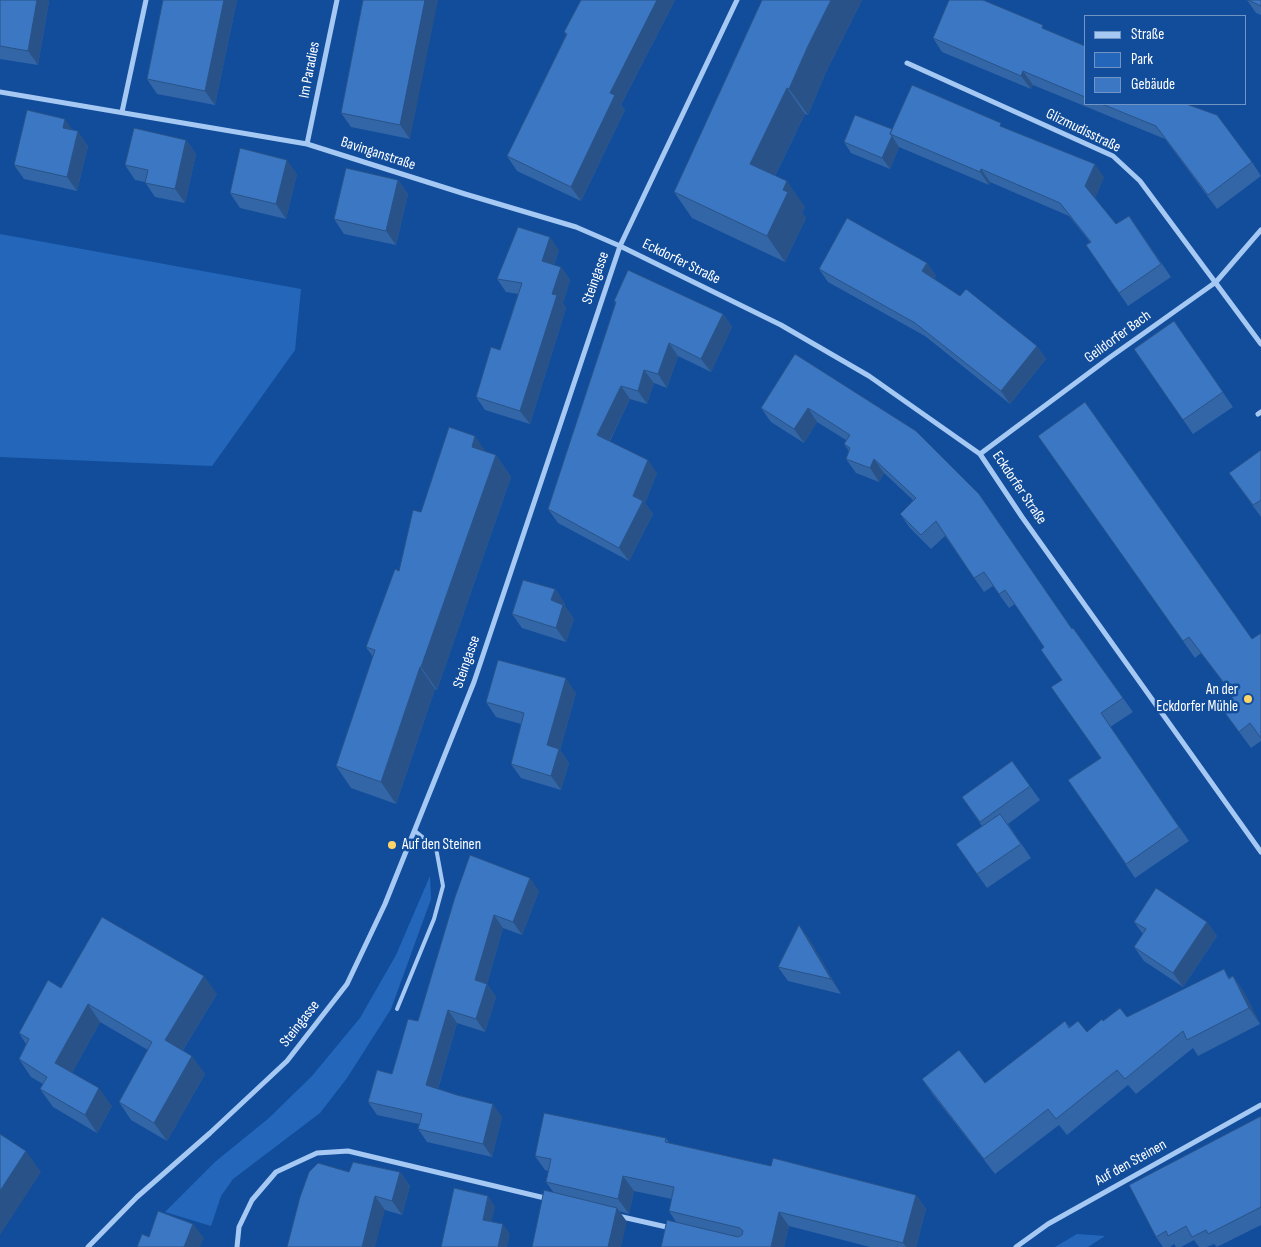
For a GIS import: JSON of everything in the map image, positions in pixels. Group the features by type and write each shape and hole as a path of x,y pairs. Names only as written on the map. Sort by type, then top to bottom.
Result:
{"street":[{"path":"122,112 146,0"},
{"name":"Im Paradies","path":"307,144 337,0"},
{"name":"Steingasse","path":"88,1247 137,1197 210,1133 287,1061 347,984 385,904 474,682 620,246 737,0"},
{"name":"Glizmudisstraße","path":"907,63 1113,156 1140,181 1261,344"},
{"name":"Bavinganstraße","path":"0,92 307,144 576,227 620,246"},
{"name":"Geildorfer Bach","path":"980,454 1108,358 1216,282 1261,230"},
{"name":"Eckdorfer Straße","path":"620,246 788,329 868,376 980,454 1261,852"},
{"name":"Auf den Steinen","path":"1016,1247 1048,1224 1261,1105"},
{"path":"237,1247 240,1228 252,1200 276,1172 318,1153 348,1151 558,1201"},
{"path":"615,1215 673,1229"}],"lane":[{"path":"397,1009 434,919 443,886 436,848 415,831"}],"green space":[{"path":"0,234 301,289 295,350 212,466 0,457"},
{"path":"430,876 431,899 391,1009 347,1078 320,1113 233,1179 221,1196 211,1226 165,1212 215,1162 269,1118 312,1076 360,1018 396,955"},
{"path":"1077,1234 1105,1236 1088,1247 1055,1247"}],"building":[{"path":"0,0 37,0 28,51 0,46"},
{"path":"163,0 224,0 205,91 147,79"},
{"path":"363,0 425,0 400,125 341,113"},
{"path":"581,0 657,0 610,93 615,95 571,187 507,156 567,34 564,32"},
{"path":"762,0 831,0 789,89 787,88 750,164 787,181 783,190 788,192 767,236 674,192"},
{"path":"949,0 983,0 1043,25 1042,28 1084,46 1084,97 1023,71 1021,76 933,38"},
{"path":"1248,0 1261,0 1261,6"},
{"path":"912,85 1001,123 1000,126 1095,164 1085,186 1116,224 1129,216 1161,264 1119,293 1086,245 1091,242 1060,203 981,169 980,172 890,134"},
{"path":"1104,105 1189,105 1217,115 1252,162 1208,195 1156,126"},
{"path":"27,110 65,119 63,128 78,131 67,177 14,165"},
{"path":"855,115 892,129 890,134 892,136 882,158 844,142"},
{"path":"134,128 186,140 175,189 145,183 148,170 125,165"},
{"path":"240,148 287,160 276,204 230,193"},
{"path":"346,168 398,180 386,231 334,219"},
{"path":"847,218 927,263 922,271 960,296 966,289 1037,346 1001,391 915,323 819,269"},
{"path":"518,227 550,237 542,261 561,267 552,294 557,295 520,411 476,397 491,347 500,350 522,283 497,279"},
{"path":"628,270 723,314 701,359 669,343 658,374 644,370 638,391 621,386 597,435 648,460 633,496 643,501 619,548 548,509 616,302 614,301"},
{"path":"1174,321 1223,392 1183,420 1134,349"},
{"path":"795,354 916,431 979,494 1072,629 1123,698 1101,713 1179,827 1126,864 1068,780 1101,758 1051,687 1062,680 1041,650 1044,647 1005,590 999,594 984,572 974,578 936,521 921,535 900,514 916,498 874,459 870,468 846,459 850,448 844,444 850,435 808,408 794,429 761,408"},
{"path":"1085,402 1252,639 1261,633 1261,738 1250,723 1239,732 1220,706 1234,696 1189,637 1183,641 1038,436"},
{"path":"449,427 475,436 472,447 496,455 381,782 336,766 375,650 366,647 395,569 399,571 413,510 421,512"},
{"path":"1261,450 1261,500 1253,505 1229,473"},
{"path":"523,580 555,589 551,600 563,605 556,628 512,614"},
{"path":"498,660 566,678 547,745 559,749 551,776 511,764 524,713 486,702"},
{"path":"1012,761 1030,786 980,822 962,797"},
{"path":"1000,814 1021,844 977,874 956,844"},
{"path":"470,855 530,878 513,922 494,915 475,980 487,984 476,1019 448,1010 426,1085 493,1104 483,1144 418,1129 422,1114 368,1102 377,1070 392,1074 408,1019 418,1021 455,897"},
{"path":"1156,888 1207,922 1173,973 1134,947 1146,929 1134,922"},
{"path":"102,917 204,976 165,1040 192,1056 154,1123 119,1102 152,1042 88,1004 55,1063 99,1088 85,1115 40,1089 47,1077 19,1059 29,1039 19,1033 48,980 61,988"},
{"path":"799,925 831,979 778,967"},
{"path":"1224,969 1229,979 1233,976 1249,1008 1187,1040 1183,1031 1125,1079 1117,1070 1056,1119 1048,1109 984,1159 922,1079 959,1050 985,1083 1065,1021 1069,1028 1078,1021 1087,1032 1102,1019 1103,1021 1120,1008 1127,1017"},
{"path":"544,1113 666,1138 665,1142 771,1166 773,1158 916,1195 903,1243 779,1212 771,1247 661,1247 667,1220 738,1237 742,1235 743,1231 740,1228 669,1211 674,1187 623,1176 618,1199 546,1182 551,1159 535,1156"},
{"path":"1261,1116 1261,1207 1208,1234 1206,1230 1192,1237 1186,1226 1168,1236 1166,1231 1156,1237 1129,1185"},
{"path":"0,1134 26,1151 0,1191"},
{"path":"353,1162 400,1172 392,1201 375,1196 362,1247 287,1247 300,1197 309,1172 318,1163 349,1172"},
{"path":"454,1188 488,1196 483,1220 503,1224 498,1247 441,1247"},
{"path":"544,1190 617,1208 608,1247 532,1247"},
{"path":"158,1211 193,1224 184,1247 137,1247 142,1234 149,1237"}],"place":[{"name":"An der Eckdorfer Mühle","path":"1248,699"},
{"name":"Auf den Steinen","path":"392,845"}]}
